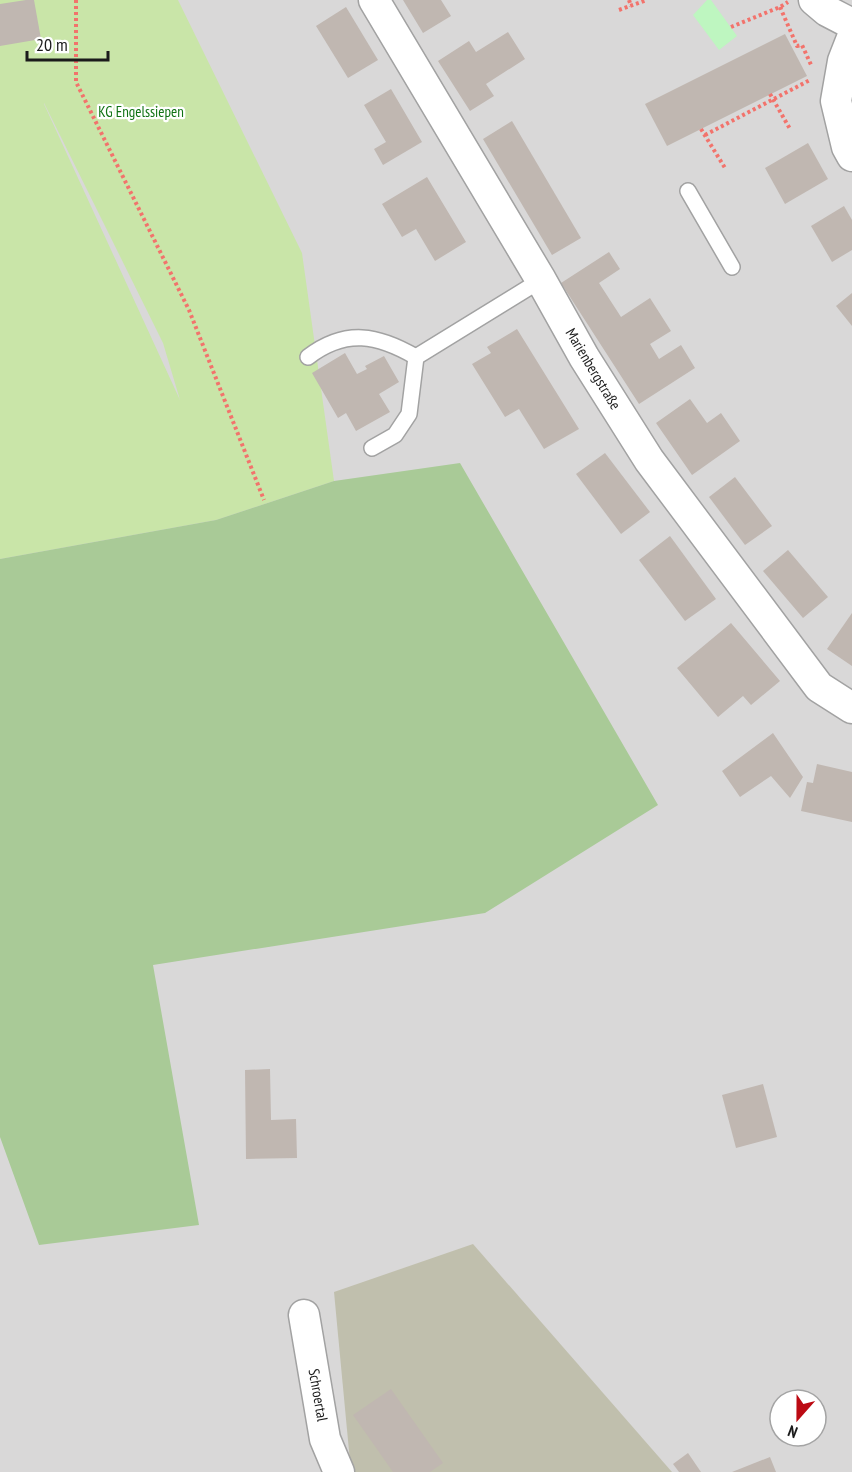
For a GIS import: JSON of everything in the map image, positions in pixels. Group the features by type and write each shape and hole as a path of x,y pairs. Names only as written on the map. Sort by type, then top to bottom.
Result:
{"street":[{"name":"Marienbergstraße","path":"374,0 542,280 584,357 649,460 819,687 852,708"},
{"path":"814,0 828,11 852,24"},
{"path":"852,38 843,61 836,101 847,147 852,156"},
{"name":"Schroertal","path":"304,1315 326,1439 339,1472"}],"lane":[{"path":"688,191 732,267"},
{"path":"417,357 542,280"},
{"path":"308,357 320,348 342,340 369,337 399,347 417,357"},
{"path":"372,448 396,435 409,414 417,357"}],"path":[{"path":"76,0 76,82 189,310 264,500"},
{"path":"629,0 631,6"},
{"path":"619,10 647,0"},
{"path":"731,27 780,7 791,0"},
{"path":"705,135 816,77 802,45 798,46 780,7"},
{"path":"770,94 790,129"},
{"path":"701,129 725,168"}],"shaded area":[{"path":"0,0 852,0 852,1472 0,1472"},
{"path":"473,1244 672,1472 351,1472 334,1292"}],"green space":[{"name":"KG Engelssiepen","path":"0,0 178,0 302,253 334,481 216,520 0,559","holes":["44,103 163,343 180,400"]},
{"path":"707,0 711,0 737,36 719,50 693,15"},
{"path":"460,463 658,805 485,913 153,965 199,1225 39,1245 0,1137 0,559 216,520 334,481"}],"building":[{"path":"34,0 41,39 0,46 0,4"},
{"path":"403,0 441,0 451,16 423,33"},
{"path":"346,7 378,60 348,78 316,26"},
{"path":"508,32 525,59 486,84 494,96 470,111 438,61 469,41 476,52"},
{"path":"785,34 807,76 667,146 645,104"},
{"path":"391,89 422,142 383,165 374,149 386,142 364,105"},
{"path":"512,121 581,238 552,255 483,139"},
{"path":"808,143 828,179 785,204 765,168"},
{"path":"427,177 466,242 435,261 416,229 402,237 382,204"},
{"path":"844,206 852,220 852,250 832,262 811,226"},
{"path":"609,252 620,269 599,283 621,317 650,298 671,331 650,344 659,359 681,345 695,368 639,404 561,283"},
{"path":"852,293 852,326 836,306"},
{"path":"517,329 579,429 544,449 519,409 505,417 472,364 491,353 487,347"},
{"path":"345,353 357,374 367,369 365,366 384,356 399,382 379,394 390,412 356,431 346,413 338,418 312,373"},
{"path":"690,399 707,423 721,413 740,441 692,475 656,423"},
{"path":"605,453 650,512 621,534 576,474"},
{"path":"735,477 772,526 745,545 709,497"},
{"path":"670,536 716,599 685,621 639,560"},
{"path":"788,550 828,597 803,618 763,571"},
{"path":"852,613 852,666 827,649"},
{"path":"731,623 780,681 751,705 743,696 718,717 677,668"},
{"path":"773,733 803,777 790,798 771,776 740,797 722,771"},
{"path":"817,764 852,772 852,822 801,811 807,782 813,783"},
{"path":"270,1069 271,1120 296,1119 297,1158 246,1159 245,1070"},
{"path":"763,1084 777,1137 736,1148 722,1095"},
{"path":"391,1389 443,1463 430,1472 393,1472 353,1415"},
{"path":"688,1453 701,1472 679,1472 673,1464"},
{"path":"770,1457 776,1472 732,1472"}]}
